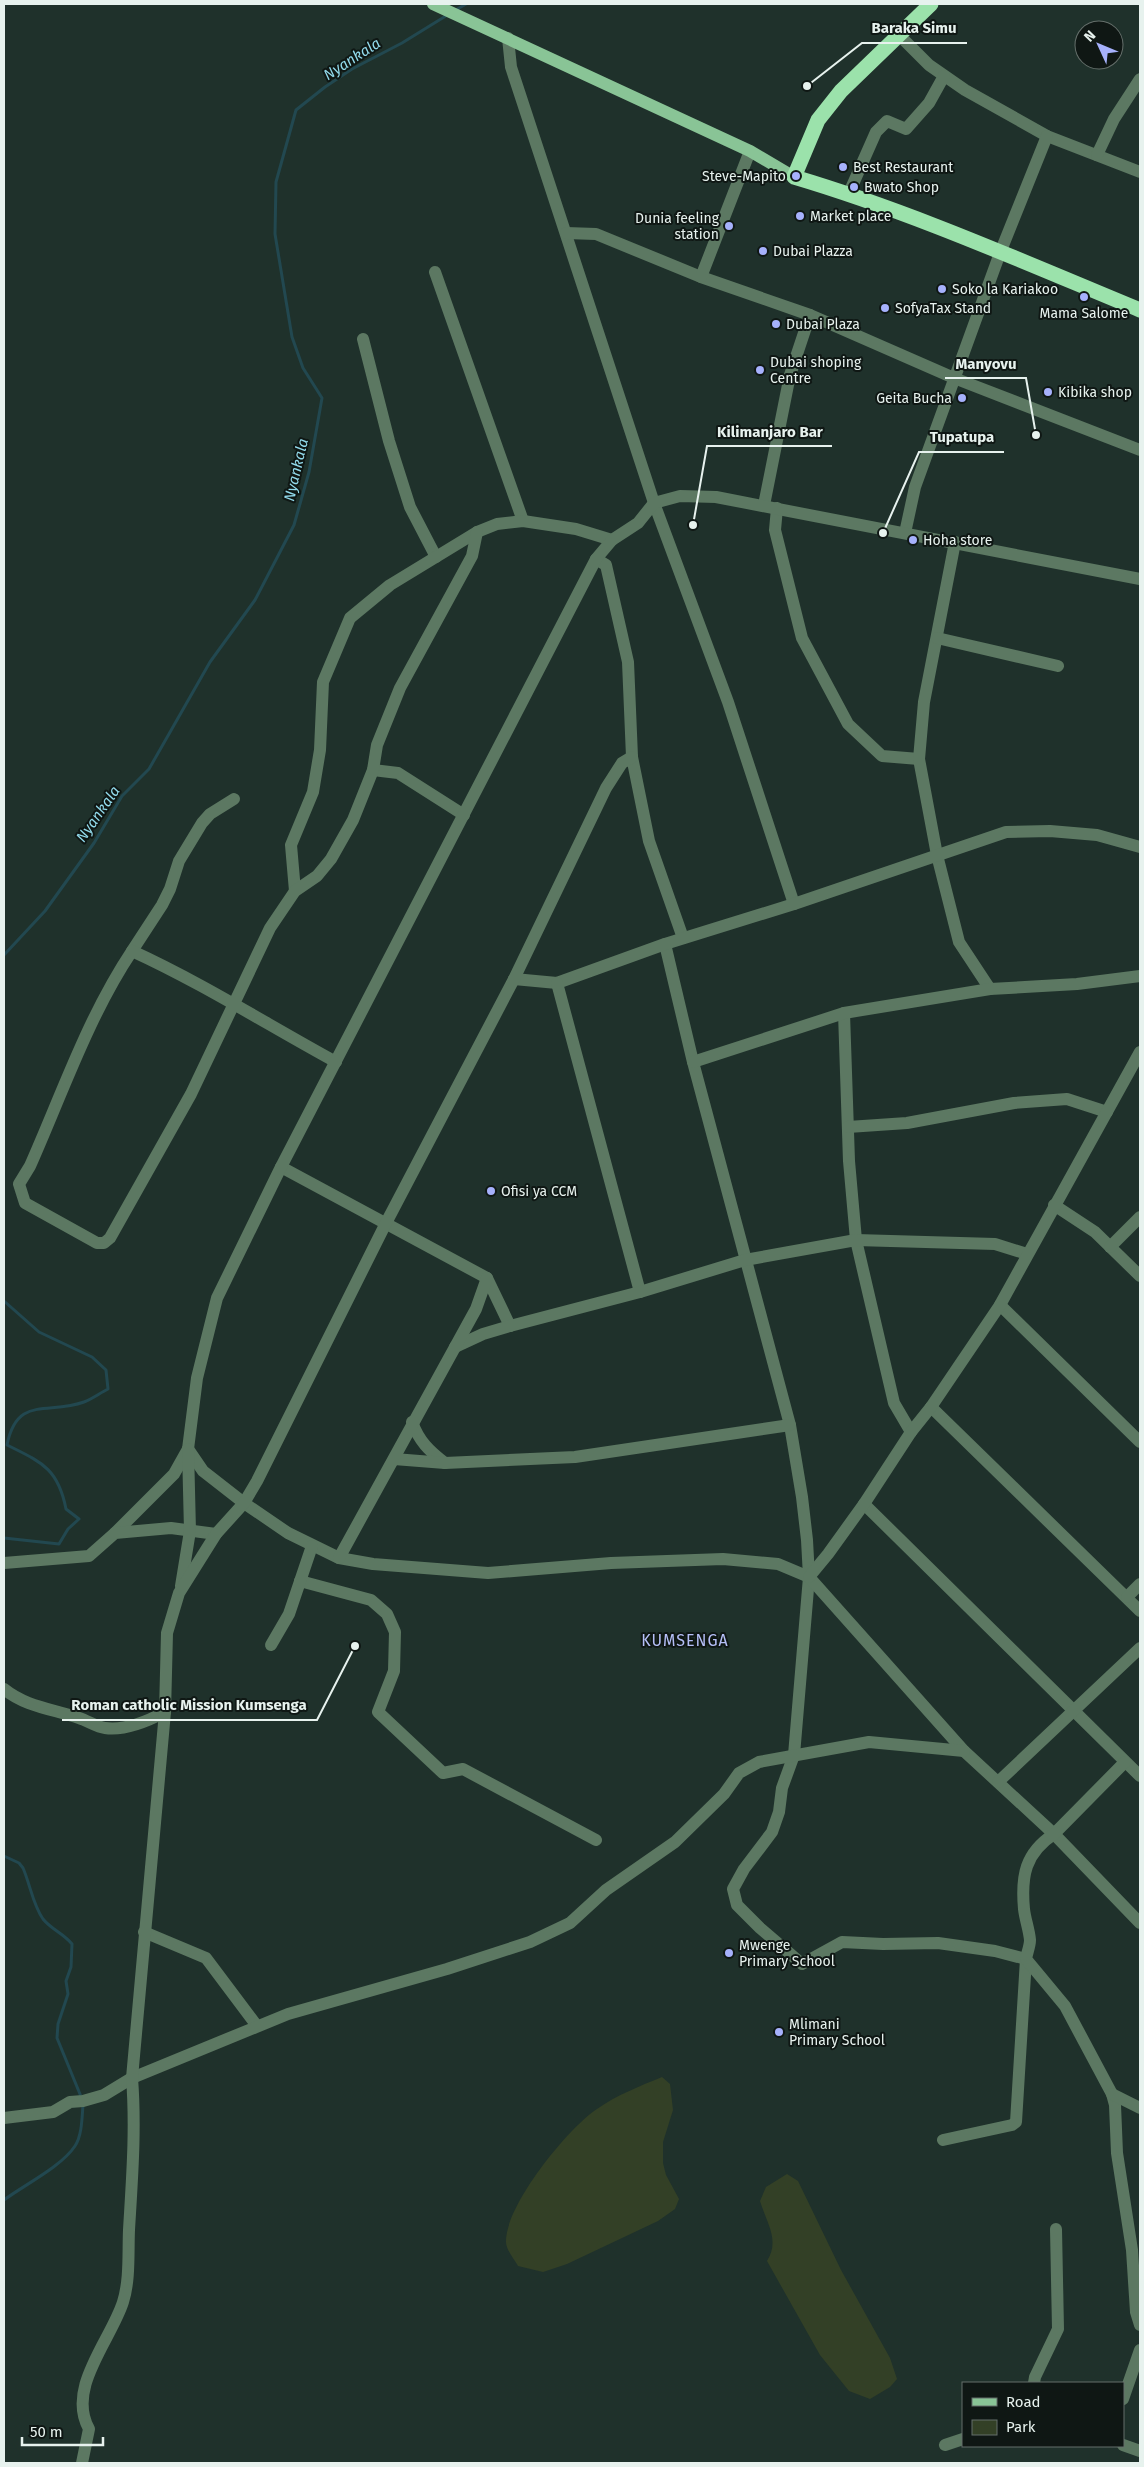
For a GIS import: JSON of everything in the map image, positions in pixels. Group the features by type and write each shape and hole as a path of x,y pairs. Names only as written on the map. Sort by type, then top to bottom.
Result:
{"highway":[{"path":"931,4 841,91 818,120 794,177 849,193 1140,310"}],"main road":[{"path":"433,4 750,151 794,177"}],"street":[{"path":"900,36 929,65 944,76 1048,136 1140,172"},
{"path":"508,38 511,67 654,503 728,702 794,904"},
{"path":"849,193 876,132 886,121 906,128 929,103 944,76"},
{"path":"1097,156 1114,118 1140,79"},
{"path":"905,533 915,487 954,378 1000,253 1048,136"},
{"path":"701,277 750,151"},
{"path":"566,233 596,234 701,277 810,315 954,378 1140,450"},
{"path":"435,272 523,521"},
{"path":"764,505 790,375 810,315"},
{"path":"363,339 389,441 410,506 436,557"},
{"path":"82,2463 89,2430 84,2419 82,2404 94,2357 123,2302 127,2273 135,2121 132,2078 165,1712 167,1633 179,1593 190,1531 188,1449 197,1378 217,1298 281,1167 596,560 612,540 638,523 654,503 680,496 716,498 764,505 1140,579"},
{"path":"777,508 775,530 802,638 848,724 882,756 919,759"},
{"path":"295,891 291,846 313,792 320,750 323,682 350,618 390,585 477,532 497,524 523,521 576,529 612,540"},
{"path":"234,799 210,814 179,861 166,897 118,972 80,1048 30,1166 19,1184 25,1203 97,1243 104,1243 110,1238 191,1094 270,928 295,891 317,876 331,859 353,820 373,770 377,745 400,688 472,556 477,532"},
{"path":"955,542 924,702 919,759 937,855 959,942 990,989"},
{"path":"596,560 606,565 628,662 632,757 649,841 683,938"},
{"path":"937,638 1058,666"},
{"path":"179,1593 216,1534 244,1503 386,1223 514,979 606,788 622,763 632,757"},
{"path":"373,770 398,773 464,815"},
{"path":"514,979 557,983 665,944 794,904 1006,832 1050,831 1097,835 1140,847"},
{"path":"665,944 693,1062 790,1425 802,1497 809,1577 794,1755 782,1788 779,1812 772,1832 744,1869 733,1889 737,1905 760,1928 802,1964 842,1942 882,1944 938,1942 995,1951 1026,1959 1064,2006 1112,2094 1115,2105 1117,2153 1132,2250 1136,2312 1140,2325"},
{"path":"132,951 336,1062"},
{"path":"693,1062 844,1013 990,989 1077,984 1140,976"},
{"path":"557,983 640,1292"},
{"path":"844,1013 848,1127 856,1240 894,1402 911,1432"},
{"path":"809,1577 864,1504 911,1432 931,1407 1000,1305 1140,1052"},
{"path":"848,1127 907,1123 1014,1103 1067,1099 1107,1112"},
{"path":"281,1167 487,1278 510,1326"},
{"path":"1054,1205 1095,1232 1140,1276"},
{"path":"1110,1247 1140,1217"},
{"path":"455,1347 484,1334 510,1326 640,1292 746,1260 856,1240 995,1244 1027,1254"},
{"path":"339,1558 412,1422 476,1309 487,1278"},
{"path":"1000,1305 1140,1442"},
{"path":"931,1407 1140,1611"},
{"path":"412,1422 416,1435 426,1449 444,1463"},
{"path":"394,1458 444,1463 575,1457 790,1425"},
{"path":"188,1449 202,1471 244,1503 312,1546 339,1558 374,1564 488,1573 611,1563 722,1559 778,1564 809,1577 964,1751 1054,1834 1140,1923"},
{"path":"4,1564 89,1556 115,1534 174,1474 188,1449"},
{"path":"864,1504 1140,1776"},
{"path":"115,1534 171,1528 216,1534"},
{"path":"271,1645 289,1614 312,1546"},
{"path":"300,1581 371,1600 387,1614 395,1632 394,1671 378,1712 443,1773 463,1769 596,1840"},
{"path":"1126,1597 1140,1584"},
{"path":"998,1782 1140,1648"},
{"path":"4,1689 12,1696 32,1705 105,1728 147,1721 165,1712"},
{"path":"4,2118 53,2112 70,2102 83,2101 104,2095 132,2078 288,2014 447,1969 530,1942 570,1923 606,1890 675,1842 724,1794 739,1773 759,1762 869,1742 964,1751"},
{"path":"943,2140 1012,2125 1016,2122 1026,1959 1030,1941 1024,1909 1024,1878 1029,1858 1039,1844 1054,1834 1125,1762"},
{"path":"144,1932 206,1958 258,2026"},
{"path":"1112,2094 1140,2108"},
{"path":"1034,2382 1058,2329 1056,2229"},
{"path":"1124,2396 1140,2350"},
{"path":"945,2445 962,2439"},
{"path":"1124,2445 1140,2451"}],"green space":[{"path":"662,2077 670,2084 673,2110 663,2142 663,2163 666,2175 679,2199 675,2209 658,2221 567,2264 543,2272 518,2266 506,2245 508,2227 526,2189 555,2150 584,2119 597,2109 637,2087"},
{"path":"787,2174 798,2181 841,2270 890,2358 897,2379 890,2387 870,2399 849,2391 820,2355 767,2261 771,2253 772,2239 760,2201 766,2187"}],"waterway":[{"name":"Nyankala","path":"454,11 466,4"},
{"name":"Nyankala","path":"4,955 45,911 94,843 122,796 149,769 210,662 255,600 294,525 309,472 322,398 303,368 292,337 275,234 276,182 296,110 352,69 402,43 449,14"},
{"name":"Nyankala","path":"4,1301 39,1332 92,1357 106,1370 108,1389 84,1402 71,1406 36,1410 26,1413 18,1419 12,1429 7,1445 29,1456 53,1475 63,1495 66,1509 79,1519 68,1529 59,1544 4,1538"},
{"name":"Nyankala","path":"4,1856 19,1863 23,1868 43,1919 72,1944 71,1967 66,1981 68,1994 58,2024 57,2038 82,2099"},
{"name":"Nyankala","path":"4,2200 52,2168 69,2154 79,2137 83,2105"}],"place":[{"name":"Baraka Simu","path":"807,86"},
{"name":"Best Restaurant","path":"843,167"},
{"name":"Steve-Mapito","path":"796,176"},
{"name":"Bwato Shop","path":"854,187"},
{"name":"Market place","path":"800,216"},
{"name":"Dunia feeling station","path":"729,226"},
{"name":"Dubai Plazza","path":"763,251"},
{"name":"Soko la Kariakoo","path":"942,289"},
{"name":"Mama Salome","path":"1084,297"},
{"name":"SofyaTax Stand","path":"885,308"},
{"name":"Dubai Plaza","path":"776,324"},
{"name":"Dubai shoping Centre","path":"760,370"},
{"name":"Kibika shop","path":"1048,392"},
{"name":"Geita Bucha","path":"962,398"},
{"name":"Manyovu","path":"1036,435"},
{"name":"Kilimanjaro Bar","path":"693,525"},
{"name":"Tupatupa","path":"883,533"},
{"name":"Hoha store","path":"913,540"},
{"name":"Ofisi ya CCM","path":"491,1191"},
{"name":"Roman catholic Mission Kumsenga","path":"355,1646"},
{"name":"Mwenge Primary School","path":"729,1953"},
{"name":"Mlimani Primary School","path":"779,2032"}],"district":[{"name":"KUMSENGA","path":"685,1640"}]}
